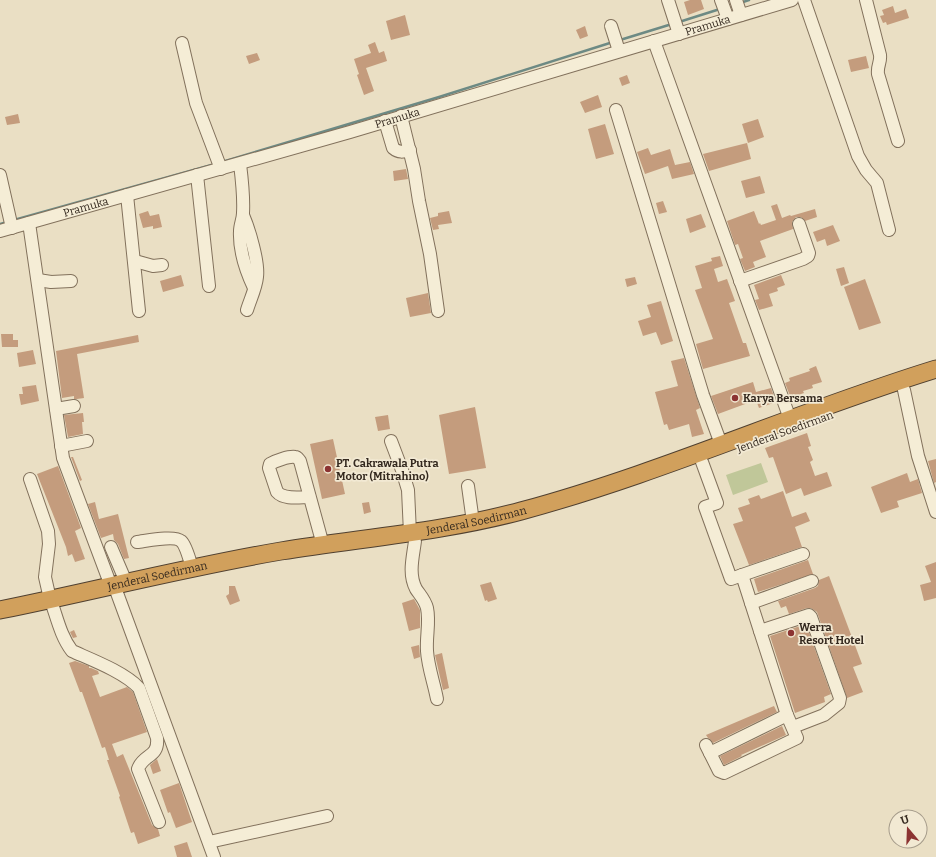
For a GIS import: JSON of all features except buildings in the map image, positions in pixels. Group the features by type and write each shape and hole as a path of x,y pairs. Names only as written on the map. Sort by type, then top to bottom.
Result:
{"highway":[{"name":"Jenderal Soedirman","path":"118,587 274,562 412,537 519,512 622,480 900,380 936,369"},
{"name":"Jenderal Soedirman","path":"0,618 51,603 192,568 283,551 323,545 489,528 521,521 624,489 936,379"},
{"name":"Jenderal Soedirman","path":"0,610 51,603"}],"street":[{"path":"668,0 678,32"},
{"name":"Pramuka","path":"4,229 240,164 385,121 615,39 654,41 678,32 724,9 792,0"},
{"path":"804,0 858,156 866,170 877,183 889,230"},
{"path":"866,0 880,55 878,74 898,141"},
{"path":"654,41 790,419"},
{"path":"182,43 196,103 221,169"},
{"path":"616,110 703,396 721,444"},
{"path":"401,116 410,150 430,254 438,311"},
{"path":"385,121 394,148 397,151 402,152 410,150"},
{"path":"240,164 243,191 243,215 239,238 248,253 248,275 254,288 247,310"},
{"path":"0,175 4,229"},
{"path":"197,176 209,286"},
{"path":"127,195 139,311"},
{"path":"29,223 65,465 118,587 214,857"},
{"path":"740,281 808,256 809,253 799,224"},
{"path":"134,262 153,266 162,265"},
{"path":"38,280 51,282 72,281"},
{"path":"904,390 918,456 936,512"},
{"path":"56,409 74,406"},
{"path":"61,446 87,441"},
{"path":"391,441 408,490 412,537 412,580 427,608 429,627 427,651 437,699"},
{"path":"702,462 717,503 705,507 731,579 803,554"},
{"path":"30,479 48,531 49,544 45,578 51,603 67,644 72,651 120,674 133,682 139,688 157,738 157,746 154,753 140,764 138,769 159,822"},
{"path":"468,486 473,522"},
{"path":"310,497 323,545"},
{"path":"137,542 174,538 182,541 192,568"},
{"path":"111,547 118,587"},
{"path":"742,575 787,716 797,738 728,772 721,773 719,771 708,749 787,716"},
{"path":"751,603 812,581"},
{"path":"760,631 809,615 840,698 839,703 824,715 793,727"},
{"path":"209,842 327,816"}],"green space":[{"path":"761,463 768,482 733,495 726,475"}],"waterway":[{"path":"740,3 749,0"},
{"path":"679,22 720,9"},
{"path":"620,40 672,24"},
{"path":"222,162 439,97 613,42"},
{"path":"14,220 215,164"},
{"path":"0,224 7,222"}],"place":[{"name":"Karya Bersama","path":"735,398"},
{"name":"PT. Cakrawala Putra Motor (Mitrahino)","path":"328,469"},
{"name":"Werra Resort Hotel","path":"791,633"}]}
